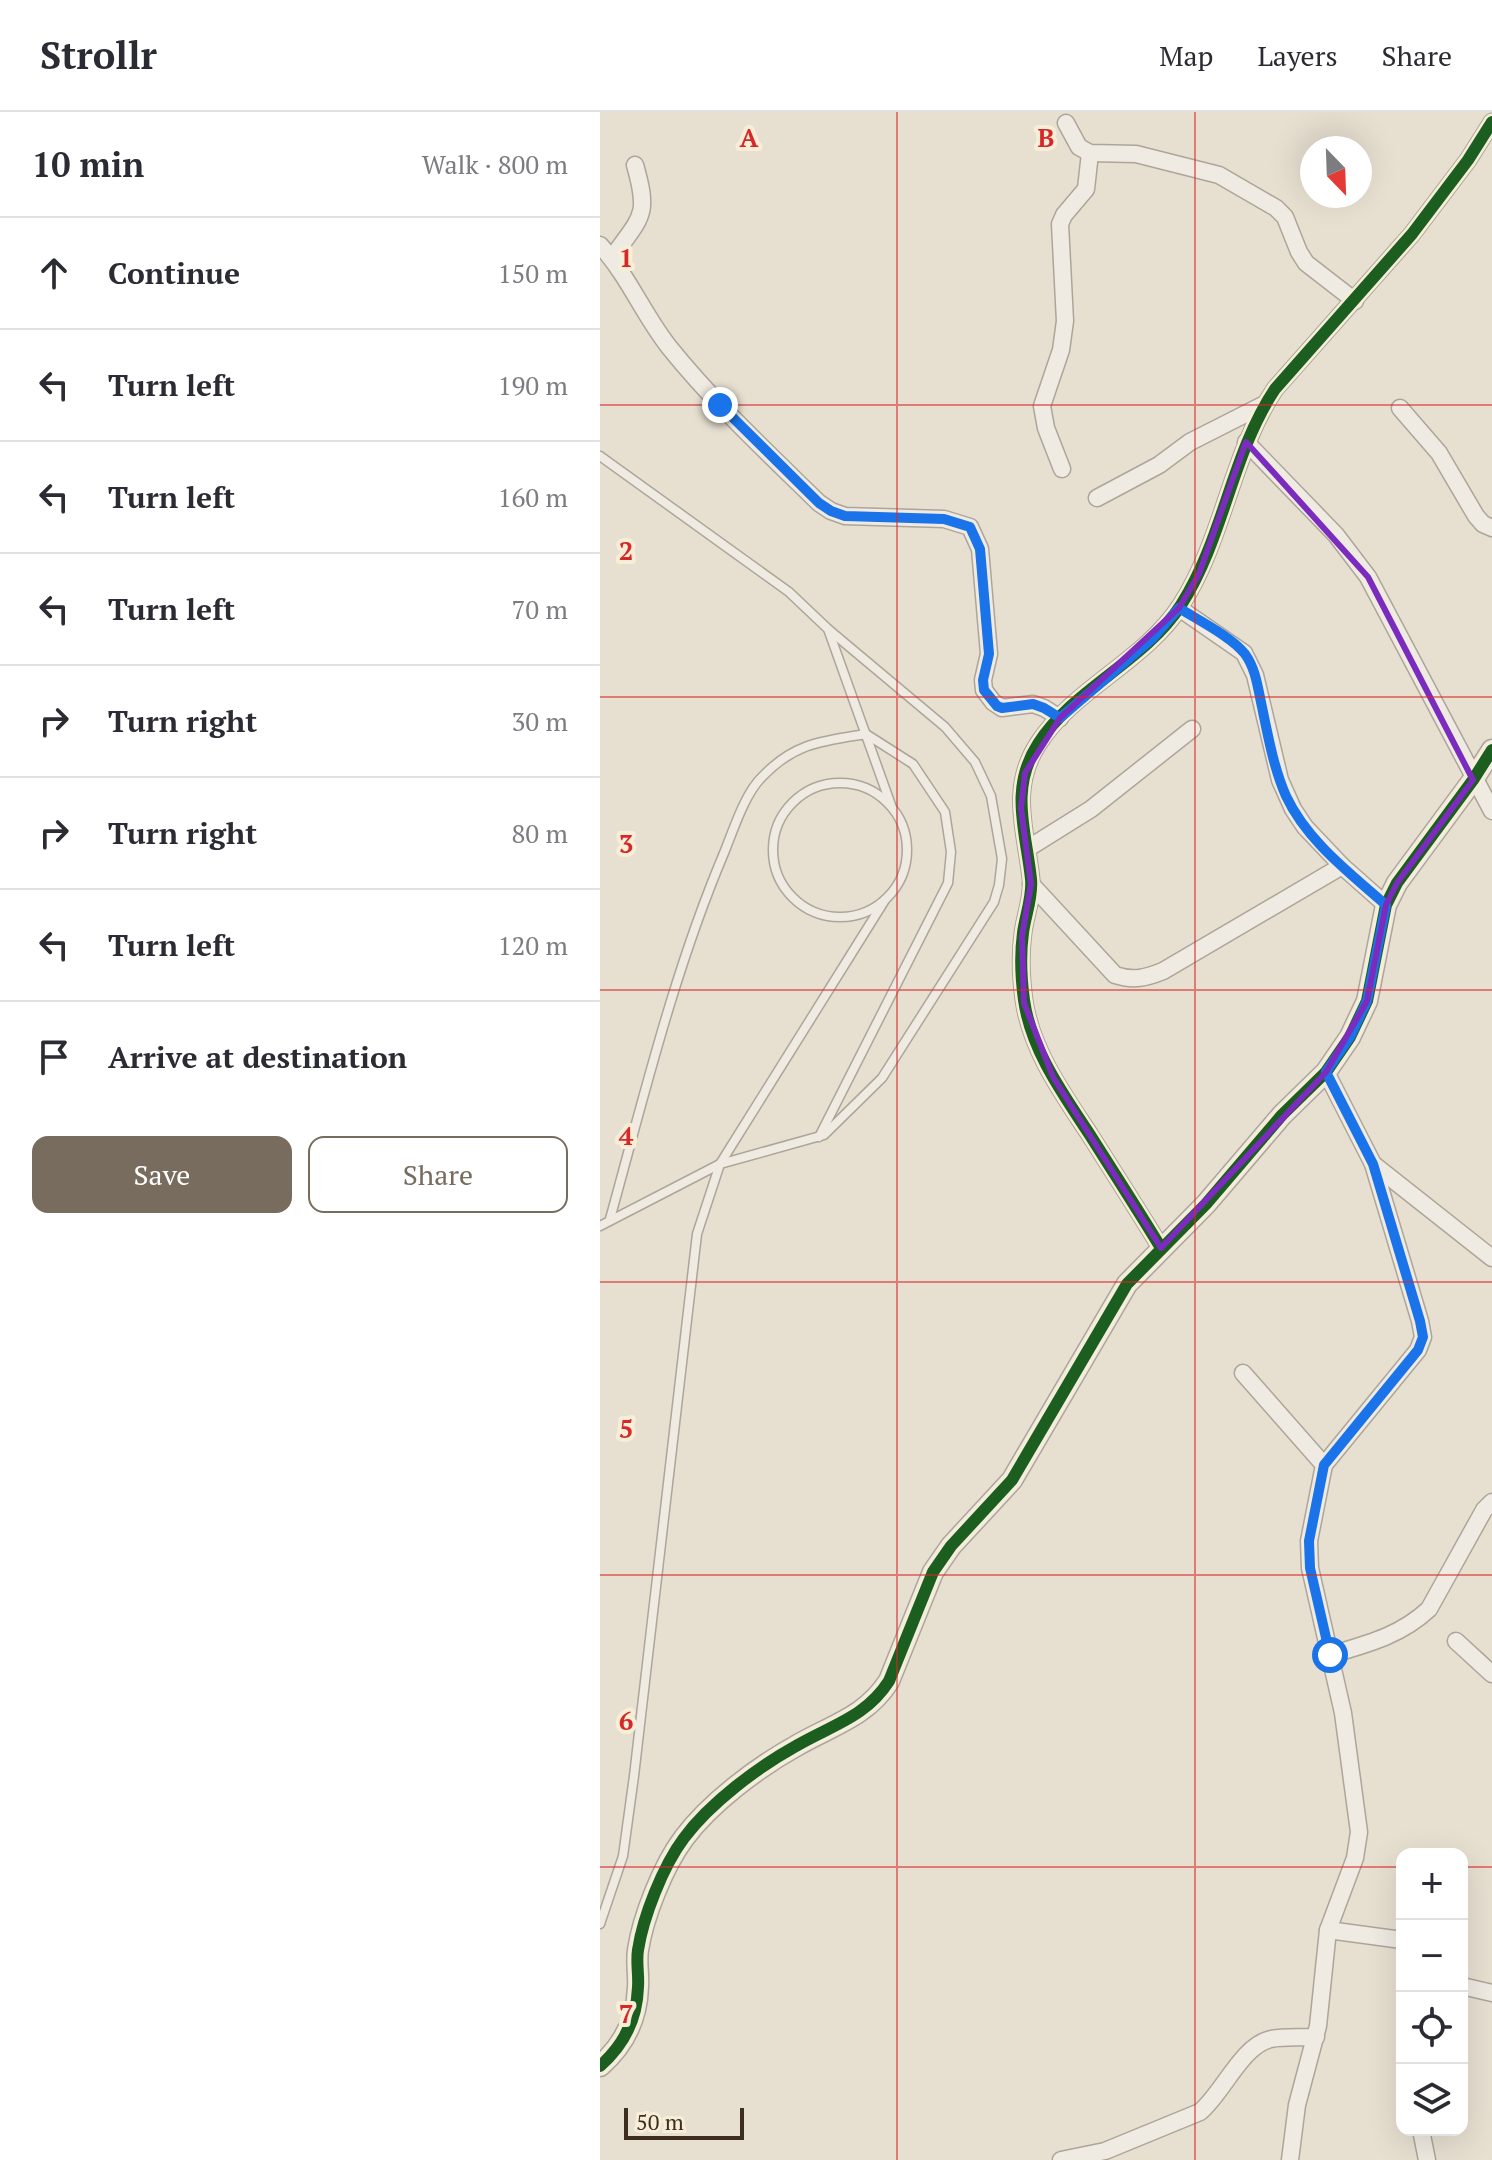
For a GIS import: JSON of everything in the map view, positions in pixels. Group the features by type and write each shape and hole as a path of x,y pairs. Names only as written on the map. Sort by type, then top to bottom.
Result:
{"street":[{"path":"1161,1248 1053,1077 1036,1043 1024,1003 1022,936 1031,884 1021,808 1025,773 1038,744 1060,718 1153,638 1179,608 1199,574 1246,442 1264,405 1412,234 1468,160 1492,122"},
{"path":"1066,123 1079,147 1090,153 1136,154 1219,175 1276,208 1285,217 1306,263 1355,301"},
{"path":"1062,469 1046,428 1042,406 1061,350 1065,321 1060,224 1086,189 1090,153"},
{"path":"635,165 644,205 640,218 606,251 667,345 720,405 819,503 831,511 845,516 944,519 970,527 980,549 989,654 984,690 1002,708 1033,704 1060,718"},
{"path":"1097,498 1159,465 1190,442 1264,405"},
{"path":"1400,408 1439,453 1476,516 1492,528"},
{"path":"1246,442 1336,535 1368,577 1492,811"},
{"path":"1179,608 1244,653 1255,675 1285,794 1305,827 1342,866 1386,905"},
{"path":"1027,849 1091,809 1192,729"},
{"path":"600,2066 628,2033 636,2011 638,1952 648,1912 683,1840 707,1813 739,1786 795,1746 868,1707 880,1694 889,1681 933,1572 951,1546 1012,1480 1127,1284 1206,1204 1282,1115 1326,1072 1350,1037 1367,1001 1386,905 1397,883 1492,750"},
{"path":"1031,884 1115,975 1129,979 1146,978 1163,971 1342,866"},
{"path":"1290,2160 1297,2105 1316,2037 1328,1930 1355,1858 1359,1832 1343,1713 1310,1568 1309,1541 1324,1465 1418,1350 1423,1337 1373,1164 1326,1072"},
{"path":"1373,1164 1492,1258"},
{"path":"1243,1373 1324,1465"},
{"path":"1330,1655 1399,1633 1429,1609 1484,1510 1492,1502"},
{"path":"1456,1641 1492,1674"},
{"path":"1328,1930 1396,1939"},
{"path":"1468,1987 1492,1993"},
{"path":"1061,2160 1105,2151 1200,2112 1260,2043 1272,2039 1316,2037"},
{"path":"1422,2136 1427,2160"}],"lane":[{"path":"600,456 789,592 962,744 975,762 991,796 1002,859 994,902 882,1078 824,1135 720,1164 600,1226"},
{"path":"600,1924 623,1856 697,1234 720,1164 901,879 908,853 904,827 891,805 828,629"},
{"path":"610,1219 672,991 704,898 738,818 759,779 791,752 808,744 866,734 913,764 935,794 945,812 951,852 950,868 948,883 819,1137"},
{"path":"885,900 863,913 836,917 811,910 790,895 776,872 773,846 779,821 787,810 795,800 818,786 844,782 870,789 891,805"}],"highlighted area":[{"path":"1246,442 1368,577 1473,780 1397,883 1386,905 1367,1001 1326,1072 1161,1248 1053,1077 1024,1003 1022,936 1031,884 1021,808 1025,773 1060,718 1179,608 1199,574"}],"cycle path":[{"path":"1161,1248 1059,1087 1033,1036 1024,1000 1021,966 1031,886 1022,810 1024,777 1038,744 1053,725 1070,707 1148,643 1181,605 1208,552 1248,441 1275,389 1412,234 1468,160 1492,122"},
{"path":"600,2066 616,2049 632,2021 637,1999 637,1955 644,1923 676,1849 707,1812 751,1775 859,1712 889,1681 933,1572 951,1546 1012,1480 1127,1284 1206,1204 1282,1115 1326,1072 1350,1037 1367,1001 1386,905 1397,883 1492,750"}],"route":[{"path":"720,405 819,503 831,511 845,516 944,519 970,527 980,549 989,654 984,690 997,706 1033,704 1060,718 1153,638 1179,608 1226,639 1244,653 1255,675 1280,780 1293,809 1305,827 1342,866 1386,905 1367,1001 1350,1037 1326,1072 1373,1164 1423,1337 1418,1350 1324,1465 1309,1541 1310,1568 1330,1655"}]}
